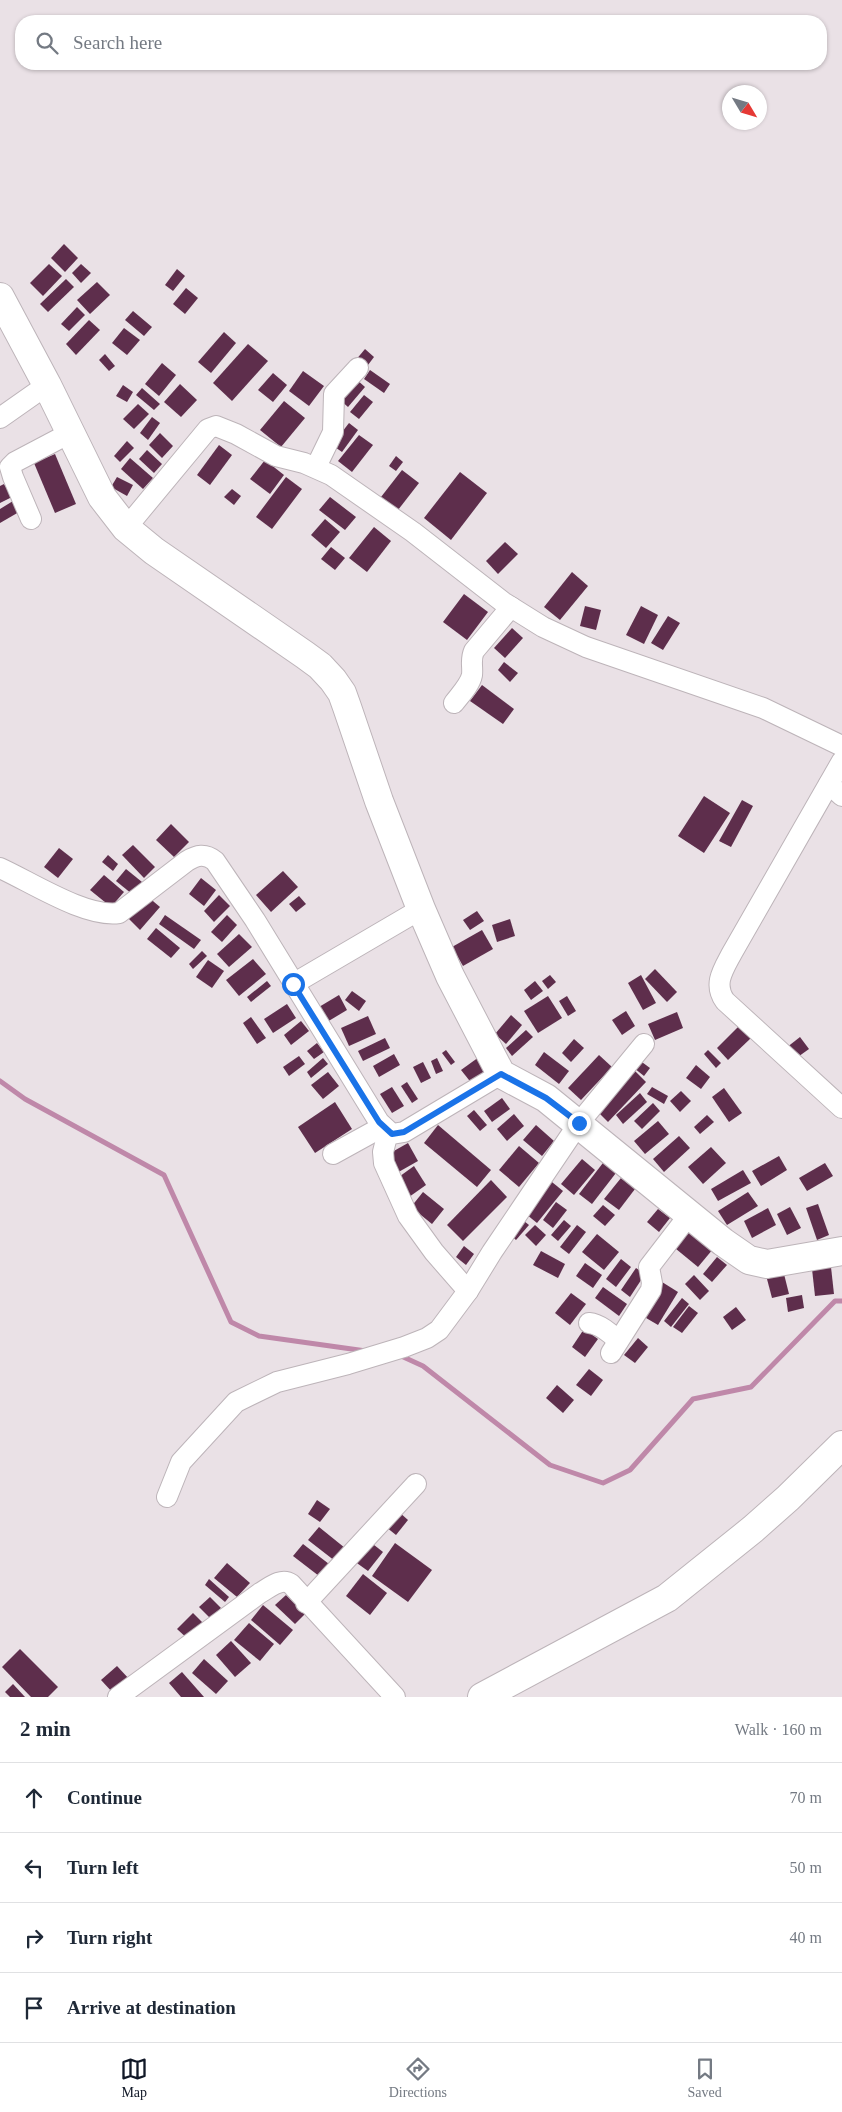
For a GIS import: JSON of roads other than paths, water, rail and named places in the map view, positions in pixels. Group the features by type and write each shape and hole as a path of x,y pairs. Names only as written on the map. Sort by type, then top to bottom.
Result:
{"street":[{"path":"0,296 48,385 102,497 126,528 201,585 312,661 333,680 342,693 379,802 421,909 450,976 501,1074 546,1098 579,1123 689,1215 749,1260 767,1264 842,1251"},
{"path":"316,467 333,432 334,394 358,368"},
{"path":"0,418 48,385"},
{"path":"126,528 211,427 216,426 236,434 276,456 316,467 413,532 511,607 543,627 586,647 763,708 842,746"},
{"path":"31,519 10,467 15,462 70,433"},
{"path":"454,703 470,680 472,670 470,658 474,651 511,607"},
{"path":"842,761 835,790 732,953 720,975 718,985 725,1001 842,1108"},
{"path":"0,868 57,896 108,914 119,913 197,855 210,857 215,861 250,913 385,1129 398,1135 501,1074"},
{"path":"293,984 421,909"},
{"path":"166,1497 181,1462 236,1402 277,1382 348,1364 404,1347 427,1338 439,1330 468,1291 579,1123 644,1044"},
{"path":"333,1154 385,1129"},
{"path":"385,1129 384,1163 408,1216 434,1252 468,1291"},
{"path":"589,1323 601,1328 615,1347 651,1290 652,1283 649,1267 689,1215"},
{"path":"482,1697 667,1598 753,1529 842,1445"},
{"path":"306,1603 416,1484"},
{"path":"118,1697 260,1593 280,1582 291,1584 306,1603 395,1697"}],"waterway":[{"path":"0,1081 25,1099 164,1175 231,1322 259,1336 366,1351"},
{"path":"399,1355 423,1366 550,1465 603,1483 630,1470 693,1399 751,1387 835,1301 842,1301"}]}
